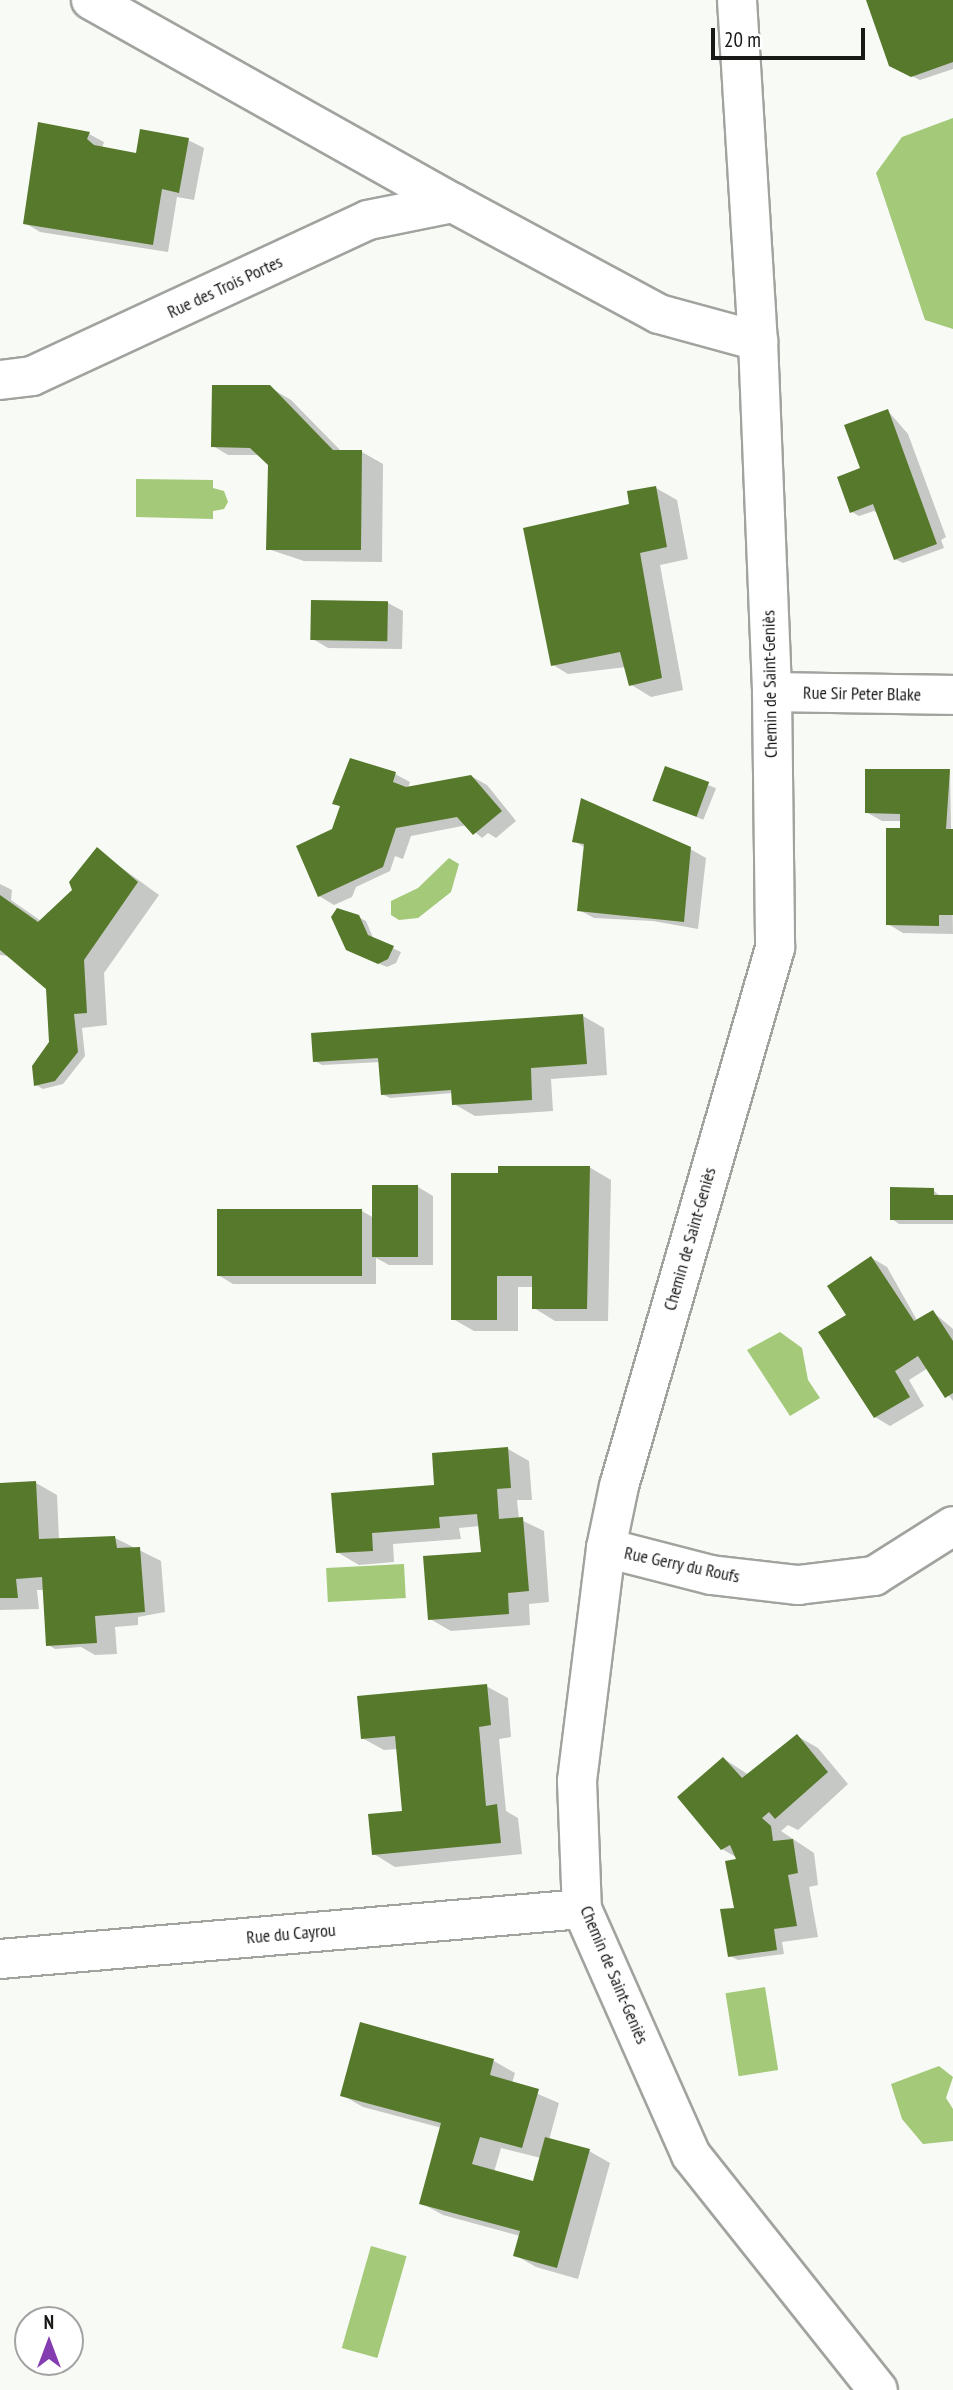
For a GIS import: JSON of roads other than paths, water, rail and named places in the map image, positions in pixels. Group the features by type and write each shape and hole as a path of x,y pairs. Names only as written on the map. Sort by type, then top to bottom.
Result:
{"street":[{"path":"91,0 453,203 659,314 758,341"},
{"name":"Chemin de Saint-Geniès","path":"737,0 758,341 772,692 775,948 619,1486 606,1548 577,1781 582,1909 691,2155 878,2390"},
{"name":"Rue des Trois Portes","path":"0,380 32,376 368,220 453,203"},
{"name":"Rue Sir Peter Blake","path":"772,692 953,695"},
{"name":"Rue Gerry du Roufs","path":"606,1548 711,1575 798,1585 874,1576 953,1527"},
{"name":"Rue du Cayrou","path":"0,1959 582,1909"}]}
